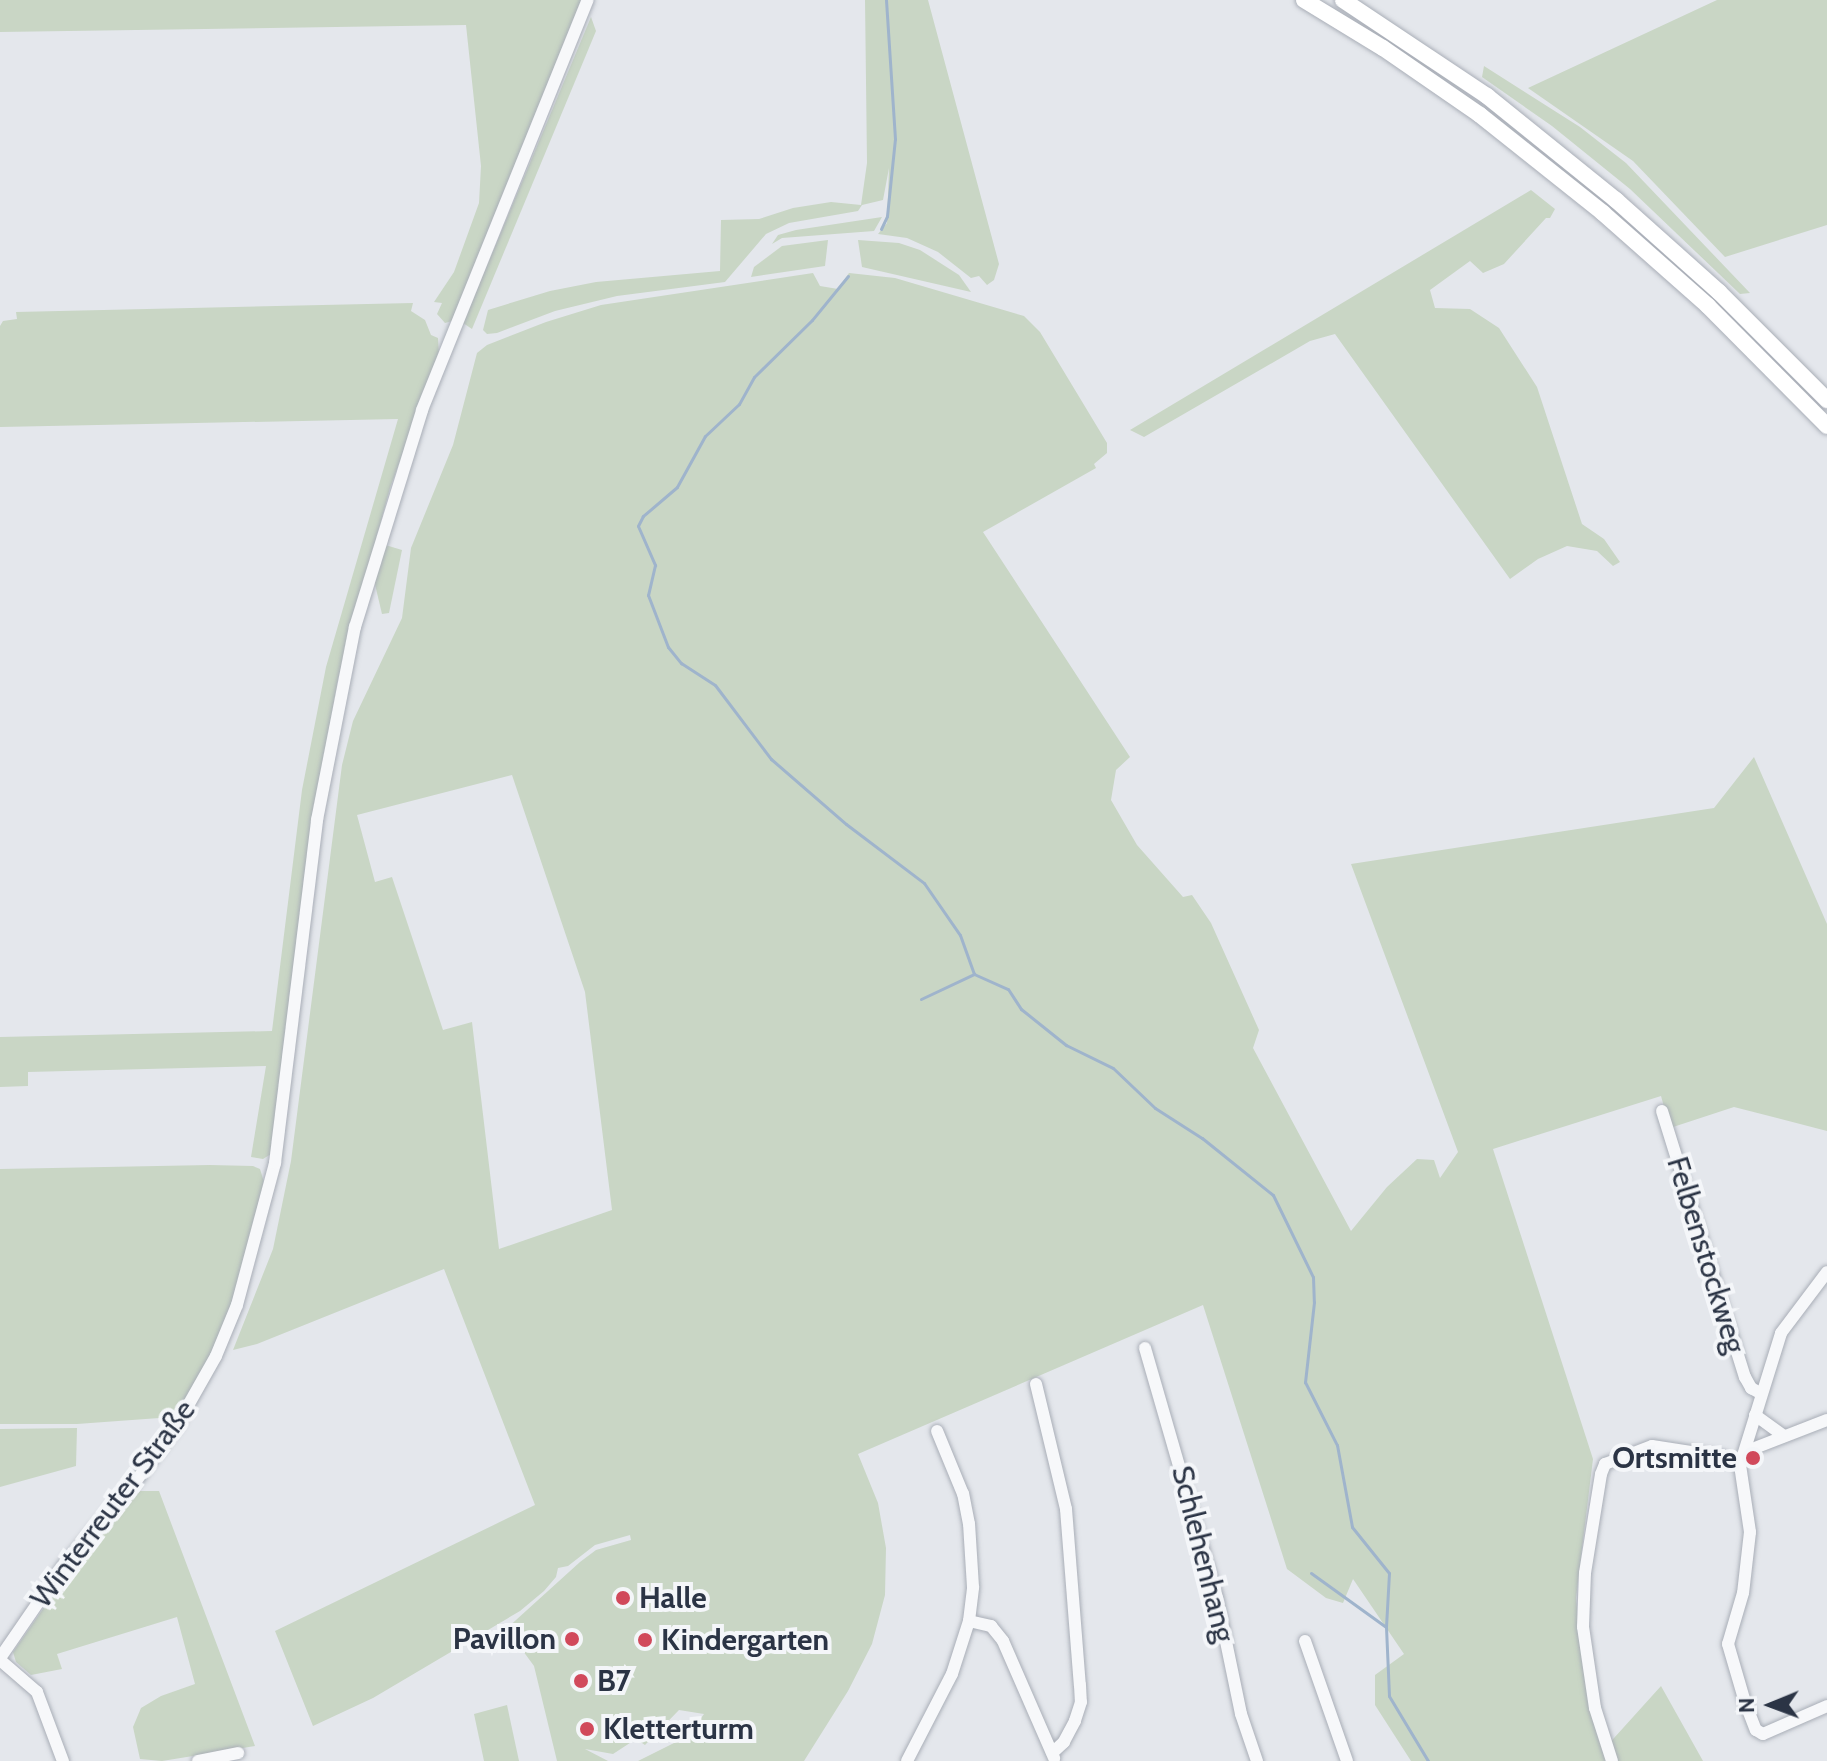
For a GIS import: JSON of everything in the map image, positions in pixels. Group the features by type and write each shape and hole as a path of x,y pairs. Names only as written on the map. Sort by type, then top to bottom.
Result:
{"highway":[{"path":"1304,0 1383,48 1480,115 1603,213 1708,306 1827,426"},
{"path":"1343,0 1487,96 1616,200 1719,292 1827,400"}],"street":[{"name":"Winterreuter Straße","path":"0,1659 64,1565 131,1488 197,1393 237,1305 275,1163 317,820 339,696 358,614 422,410 588,0"},
{"name":"Felbenstockweg","path":"1662,1111 1745,1377 1751,1388 1760,1393"},
{"path":"1827,1272 1781,1333 1760,1393 1747,1451 1740,1465 1750,1532 1743,1593 1728,1644 1756,1730 1763,1734 1827,1706"},
{"name":"Schlehenhang","path":"1145,1348 1217,1598 1241,1714 1257,1761"},
{"path":"1036,1384 1066,1509 1081,1702 1075,1721 1054,1757"},
{"path":"1755,1415 1784,1436"},
{"path":"1747,1451 1827,1420"},
{"path":"907,1761 952,1674 969,1621 973,1587 969,1524 951,1459 937,1431"},
{"path":"1612,1761 1595,1708 1583,1627 1585,1573 1605,1464 1652,1446 1723,1457 1740,1465"},
{"path":"969,1621 991,1626 1003,1641 1054,1757"},
{"path":"1305,1641 1347,1761"},
{"path":"0,1659 37,1692 63,1761"},
{"path":"198,1761 238,1753"}],"green space":[{"path":"0,0 581,0 452,321 445,323 437,314 442,303 434,302 454,272 479,203 481,166 466,25 0,32"},
{"path":"865,0 928,0 999,264 994,280 987,285 979,276 971,278 938,252 907,238 878,234 887,223 889,168 883,200 862,205 858,211 789,223 766,234 725,282 617,296 555,311 497,333 487,334 483,330 488,310 550,291 596,282 720,271 721,220 759,219 793,208 831,202 861,205 867,163"},
{"path":"1717,0 1827,0 1827,225 1725,257 1633,161 1528,88"},
{"path":"591,17 596,31 472,329 463,323"},
{"path":"1484,66 1580,127 1626,163 1750,293 1740,294 1630,189 1552,126 1482,77"},
{"path":"1531,190 1555,209 1550,218 1546,218 1504,264 1483,273 1470,261 1430,290 1435,308 1470,309 1499,328 1537,387 1582,524 1604,539 1620,562 1613,566 1597,551 1567,546 1538,559 1510,579 1335,334 1310,341 1144,437 1130,430"},
{"path":"882,217 874,231 782,238 772,244 778,235 796,230"},
{"path":"828,240 825,266 751,277 754,267 782,246"},
{"path":"858,240 899,243 920,250 959,275 971,292 862,267"},
{"path":"813,273 820,286 838,289 849,273 895,278 1024,316 1040,332 1107,443 1107,453 1094,464 1096,468 983,532 1130,757 1116,770 1111,800 1137,845 1183,897 1192,895 1211,923 1259,1030 1253,1048 1351,1231 1387,1187 1417,1159 1434,1160 1440,1178 1458,1152 1351,864 1714,808 1754,757 1827,924 1827,1131 1734,1107 1670,1128 1661,1096 1493,1149 1593,1459 1576,1598 1581,1647 1605,1748 1661,1686 1703,1761 1411,1761 1375,1705 1375,1675 1404,1654 1353,1579 1343,1603 1326,1598 1287,1569 1203,1305 858,1454 878,1503 886,1548 885,1595 872,1644 848,1691 804,1761 638,1761 688,1736 704,1714 679,1710 645,1745 636,1739 613,1754 585,1749 608,1761 557,1761 534,1666 515,1640 504,1631 580,1562 596,1550 631,1540 630,1535 595,1545 568,1566 558,1568 556,1577 544,1591 520,1611 373,1698 313,1726 275,1631 535,1505 444,1269 257,1344 233,1350 273,1249 291,1161 342,765 353,721 402,618 411,548 453,445 477,353 487,345 546,322 601,305","holes":["512,775 585,992 612,1210 499,1249 472,1022 443,1030 392,877 375,882 357,815"]},
{"path":"413,303 411,311 425,320 431,335 438,338 439,355 390,488 338,679 311,830 271,1154 263,1159 251,1157 266,1066 28,1072 28,1086 0,1087 0,1037 272,1031 302,790 326,667 398,419 0,427 0,326 3,321 17,319 16,312"},
{"path":"382,544 402,550 389,613 382,614 373,576"},
{"path":"253,1166 260,1169 264,1182 239,1286 223,1329 203,1371 173,1417 77,1424 0,1424 0,1169"},
{"path":"77,1428 76,1466 0,1487 0,1429"},
{"path":"140,1491 159,1491 255,1746 162,1761 140,1759 133,1727 141,1708 161,1696 195,1684 177,1617 57,1654 62,1669 31,1675 16,1662 13,1652 77,1560"},
{"path":"507,1705 519,1761 484,1761 474,1714"}],"waterway":[{"path":"881,229 887,216 895,139 886,0"},
{"path":"848,276 812,320 754,377 739,404 705,436 677,487 643,516 638,526 655,565 648,595 668,647 681,663 715,685 771,759 846,824 924,883 960,935 974,974"},
{"path":"921,999 974,974 1008,989 1021,1009 1066,1045 1113,1068 1155,1108 1202,1138 1273,1195 1313,1277 1314,1302 1305,1382 1337,1445 1352,1527 1389,1573 1386,1627"},
{"path":"1311,1573 1386,1627 1389,1696 1428,1761"}],"place":[{"name":"Ortsmitte","path":"1753,1458"},
{"name":"Halle","path":"623,1598"},
{"name":"Pavillon","path":"572,1639"},
{"name":"Kindergarten","path":"645,1640"},
{"name":"B7","path":"581,1681"},
{"name":"Kletterturm","path":"587,1729"}]}
